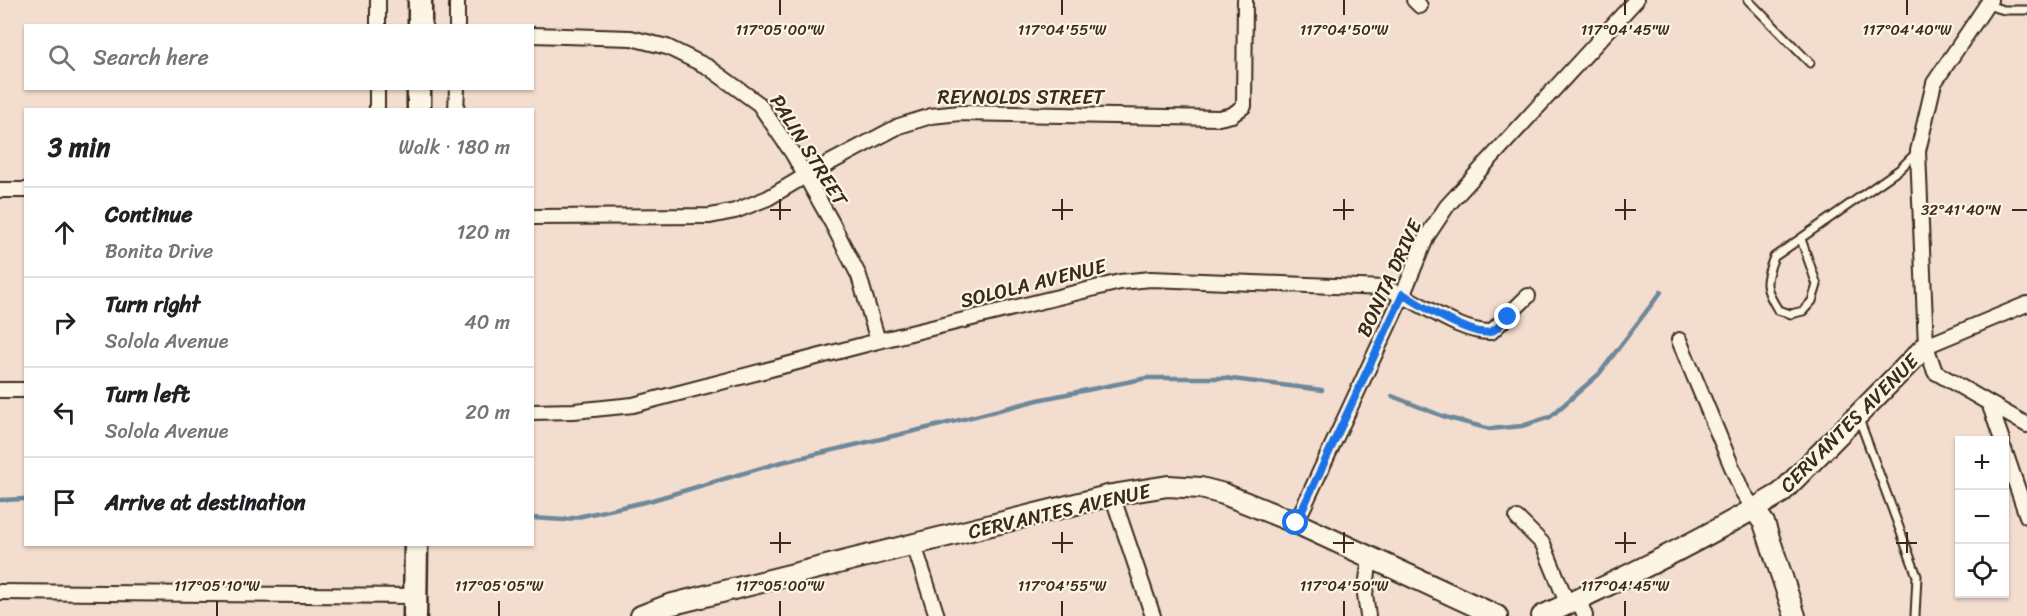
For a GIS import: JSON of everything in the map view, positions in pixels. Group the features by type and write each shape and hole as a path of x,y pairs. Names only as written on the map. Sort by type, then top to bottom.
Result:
{"main road":[{"path":"420,0 420,24"},
{"path":"419,90 419,108"},
{"path":"415,606 416,546"}],"street":[{"path":"378,0 378,24"},
{"path":"457,0 457,24"},
{"name":"REYNOLDS STREET","path":"534,217 710,216 735,211 768,198 899,126 931,116 960,113 1219,118 1232,115 1244,106 1245,0"},
{"name":"BONITA DRIVE","path":"1296,523 1403,294 1427,236 1447,206 1636,0"},
{"name":"CERVANTES AVENUE","path":"1542,616 1577,607 1780,493 1926,346 1918,151 1934,83 1989,2"},
{"name":"PALIN STREET","path":"534,35 631,38 667,47 708,67 759,104 793,154 859,276 878,341"},
{"path":"377,90 377,108"},
{"path":"456,108 457,90"},
{"path":"0,190 24,190"},
{"name":"SOLOLA AVENUE","path":"534,412 574,411 633,405 878,341 1120,282 1151,279 1385,288 1403,294 1420,305 1478,333 1491,332 1528,296"},
{"path":"2027,304 1926,346 1935,372 2027,425"},
{"path":"1679,340 1742,491 1764,523 1795,616"},
{"path":"0,390 24,390"},
{"path":"1989,403 2000,436"},
{"path":"2009,464 2027,516"},
{"name":"CERVANTES AVENUE","path":"641,616 669,605 1112,495 1168,486 1201,488 1224,494 1296,523 1497,616"},
{"path":"1112,495 1153,616"},
{"path":"1517,518 1543,544 1577,607"},
{"path":"914,545 937,616"},
{"path":"1368,616 1365,594 1370,558"},
{"path":"0,592 415,606"}],"lane":[{"path":"1748,0 1810,63"},
{"path":"1989,2 2004,10 2027,10"},
{"path":"1801,240 1817,285 1812,301 1803,311 1791,314 1778,310 1768,294 1766,276 1774,257 1900,168 1918,151"},
{"path":"1858,415 1917,576 1915,616"}],"waterway":[{"path":"1392,396 1445,417 1490,429 1522,426 1550,417 1599,374 1661,292"},
{"path":"534,518 564,520 649,501 778,463 1042,399 1147,378 1224,378 1322,390"},
{"path":"0,500 24,499"}],"route":[{"path":"1296,523 1403,294 1420,305 1478,333 1491,332 1508,317"}]}
